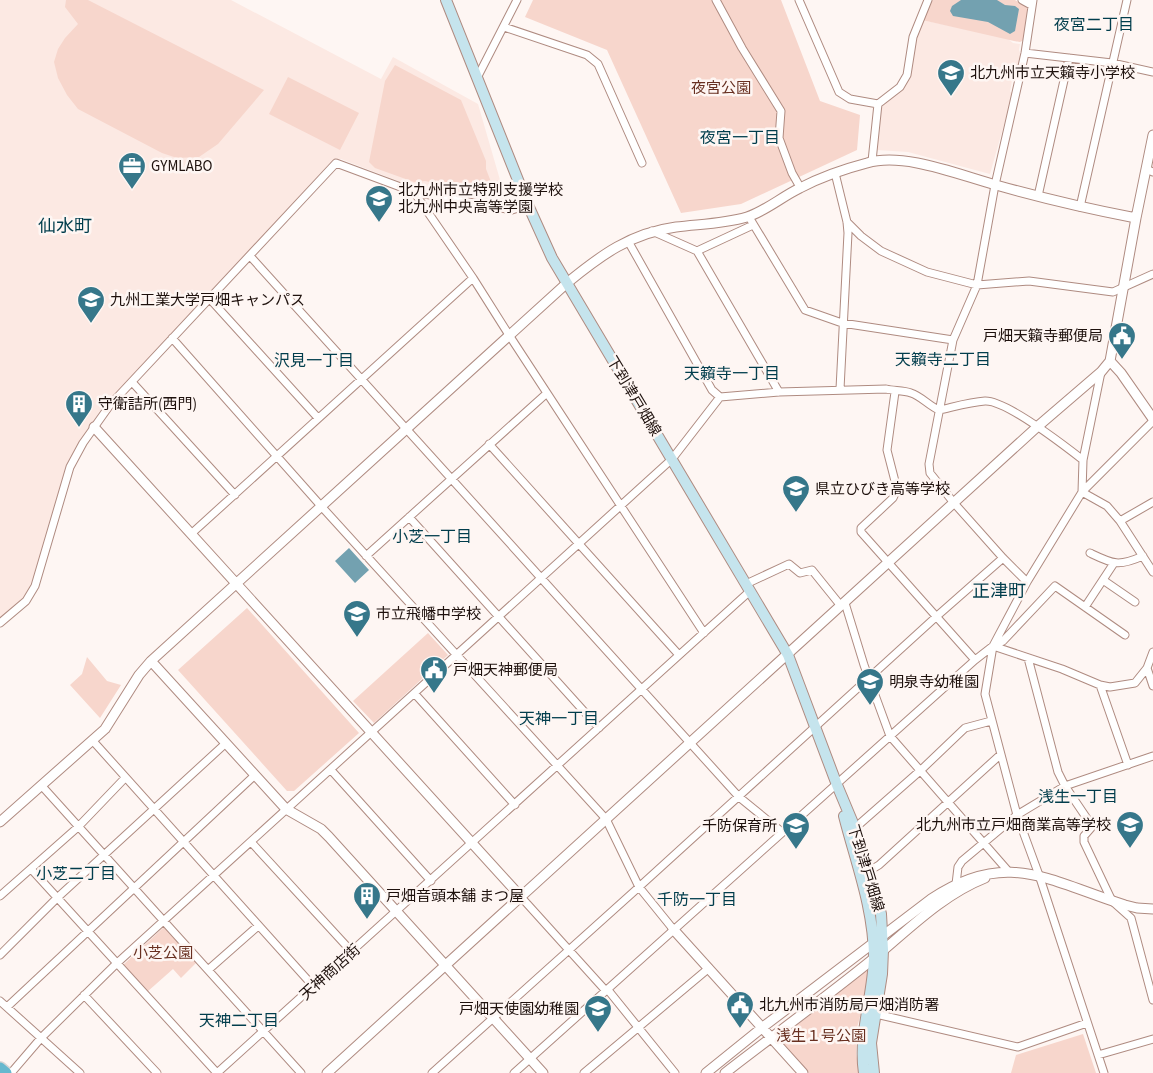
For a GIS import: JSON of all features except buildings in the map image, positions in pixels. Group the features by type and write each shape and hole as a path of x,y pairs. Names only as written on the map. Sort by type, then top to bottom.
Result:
{"highway":[{"path":"0,1068 6,1073"}],"main road":[{"name":"下到津戸畑線","path":"446,0 528,205 552,258 788,655 855,828 880,914 883,950 882,974 871,1043 874,1073"},
{"name":"下到津戸畑線","path":"837,785 866,897 873,944 872,980 862,1044 864,1073"}],"street":[{"path":"476,78 517,0"},
{"path":"716,0 742,48 781,111 779,138 792,173 800,187"},
{"path":"799,0 838,92 850,100 878,104"},
{"path":"921,0 924,9"},
{"path":"872,162 878,104 900,86 907,75 913,37 928,0"},
{"path":"1022,0 1032,2 1031,20 1025,52 995,185 977,285 953,340 930,453 930,473 954,503 1027,582"},
{"path":"1080,207 1127,0"},
{"path":"504,27 594,59 598,64 642,163"},
{"path":"1025,52 1112,63 1153,72"},
{"path":"1038,196 1070,58"},
{"path":"326,1073 1101,372 1110,361 1136,218 1149,171 1153,135"},
{"path":"697,251 751,221 800,187 835,173 872,162 911,162 1080,207 1136,218"},
{"path":"0,623 29,598 36,586 70,467 94,427 110,406 172,338 336,163 414,192 512,210 528,205"},
{"path":"835,173 847,222 840,389"},
{"path":"414,192 473,278 704,633"},
{"path":"0,822 105,729 114,718 139,675 151,661 567,283 605,254 638,235 676,227 751,221"},
{"path":"751,221 805,310 842,323 953,340"},
{"path":"847,222 860,236 881,252 927,272 977,285 1030,281 1113,292 1153,274"},
{"path":"652,231 697,251 779,392"},
{"path":"628,241 712,390 720,397 840,389 886,389 895,392 911,392 939,410 985,401 996,402 1038,427 1084,460"},
{"path":"250,256 739,797 782,832"},
{"path":"191,534 473,278"},
{"path":"210,298 318,418"},
{"path":"172,338 366,556 606,820 640,888 673,929 803,1073"},
{"path":"1104,1073 1017,814 985,694 993,646 1027,582 1082,492 1153,420 1121,373 1110,361"},
{"path":"1082,492 1084,460 1101,372"},
{"path":"132,382 235,495"},
{"path":"895,392 887,450 897,490 893,498 862,528 861,532 975,660"},
{"path":"366,556 547,393"},
{"path":"11,1073 41,1038 116,964 672,459 720,397"},
{"path":"94,427 607,991 675,1073"},
{"path":"489,444 679,655"},
{"path":"1082,492 1107,506 1120,521 1153,572"},
{"path":"1120,521 1153,502"},
{"path":"409,517 599,728"},
{"path":"1090,553 1118,564 1142,556"},
{"path":"432,1073 568,950 640,888 936,616 1003,558"},
{"path":"1085,608 1114,563"},
{"name":"天神商店街","path":"217,1073 704,633 748,588 789,564 800,573 812,570 843,604"},
{"path":"1103,580 1135,602"},
{"path":"514,1073 975,660 1002,641 1055,586 1125,636"},
{"path":"843,604 890,736 950,802 1009,872"},
{"path":"993,646 1110,687 1135,683 1147,668 1153,652"},
{"path":"1028,658 1058,772 1065,786 1090,823 1091,828 1084,836 1084,842 1112,901 1130,918 1153,1000"},
{"path":"151,661 286,809 320,829 543,1073"},
{"path":"1147,668 1153,686"},
{"path":"1100,685 1128,765"},
{"path":"414,694 515,805"},
{"path":"855,828 965,728 991,721"},
{"path":"93,741 314,987"},
{"path":"0,955 57,898 226,743"},
{"path":"869,871 950,802 1000,755"},
{"path":"956,884 958,867 962,861 1017,814 1065,786 1153,756"},
{"path":"331,770 431,881"},
{"path":"7,1007 86,931 255,775"},
{"path":"0,896 32,870 78,827 125,778"},
{"path":"41,785 301,1073"},
{"path":"251,842 352,952"},
{"path":"32,870 217,1073"},
{"path":"706,1073 931,899 956,884 989,873 1009,872 1039,875 1112,901 1137,908 1153,909"},
{"path":"725,1073 950,897 979,881 1009,872"},
{"path":"208,970 258,926"},
{"path":"584,1073 709,968"},
{"path":"84,994 157,1073"},
{"path":"0,1001 80,1073"},
{"path":"876,1014 1018,1047 1087,1022"},
{"path":"1098,1055 1153,1038"}],"shaded area":[{"name":"九州工業大学戸畑キャンパス","path":"0,0 231,0 381,79 393,57 478,104 507,204 411,186 341,159 330,163 99,412 72,460 39,564 25,599 0,619"},
{"name":"北九州市立天籟寺小学校","path":"922,20 1007,38 1013,43 1020,44 1019,50 1021,55 1017,76 1013,75 1010,92 1013,93 990,174 908,152 877,150 881,109 885,102 902,89"}],"green space":[{"path":"66,0 88,0 264,90 218,144 199,157 177,158 162,153 78,109 67,95 58,78 54,62 58,49 78,24 65,7"},
{"name":"夜宮公園","path":"533,0 781,0 820,101 860,115 857,150 741,204 681,213 607,50 525,17"},
{"path":"932,0 1015,0 1026,6 1029,12 1024,40 1020,42 1014,41 922,20"},
{"path":"395,65 461,100 486,161 486,169 493,187 487,193 425,181 414,182 375,168 369,162 385,81"},
{"path":"288,77 359,113 340,150 269,114"},
{"path":"247,608 359,733 294,791 287,791 178,670"},
{"path":"428,633 448,655 374,723 353,701"},
{"path":"87,657 107,681 121,685 100,718 70,685 82,674"},
{"name":"小芝公園","path":"164,927 197,962 181,978 173,969 147,992 123,965"},
{"name":"浅生１号公園","path":"870,957 870,978 857,1028 856,1054 860,1073 809,1073 771,1031"},
{"path":"1083,1034 1096,1073 1011,1073 1016,1055"}],"water":[{"path":"961,0 997,0 1005,5 1015,6 1019,9 1015,31 1010,34 988,22 953,16 950,11 952,6"},
{"path":"349,548 369,570 355,583 335,561"}],"place":[{"name":"北九州市立天籟寺小学校","path":"951,97"},
{"name":"GYMLABO","path":"132,190"},
{"name":"北九州市立特別支援学校 北九州中央高等学園","path":"379,223"},
{"name":"九州工業大学戸畑キャンパス","path":"91,324"},
{"name":"戸畑天籟寺郵便局","path":"1122,360"},
{"name":"守衛詰所(西門)","path":"79,428"},
{"name":"県立ひびき高等学校","path":"796,513"},
{"name":"市立飛幡中学校","path":"357,638"},
{"name":"戸畑天神郵便局","path":"434,694"},
{"name":"明泉寺幼稚園","path":"870,706"},
{"name":"北九州市立戸畑商業高等学校","path":"1130,849"},
{"name":"千防保育所","path":"796,850"},
{"name":"戸畑音頭本舗 まつ屋","path":"367,920"},
{"name":"北九州市消防局戸畑消防署","path":"740,1029"},
{"name":"戸畑天使園幼稚園","path":"598,1033"}],"district":[{"name":"夜宮二丁目","path":"1094,24"},
{"name":"夜宮一丁目","path":"740,137"},
{"name":"仙水町","path":"65,226"},
{"name":"天籟寺二丁目","path":"943,359"},
{"name":"沢見一丁目","path":"314,360"},
{"name":"天籟寺一丁目","path":"732,373"},
{"name":"小芝一丁目","path":"432,536"},
{"name":"正津町","path":"999,591"},
{"name":"天神一丁目","path":"559,718"},
{"name":"浅生一丁目","path":"1078,796"},
{"name":"小芝二丁目","path":"76,873"},
{"name":"千防一丁目","path":"697,899"},
{"name":"天神二丁目","path":"239,1020"}]}
